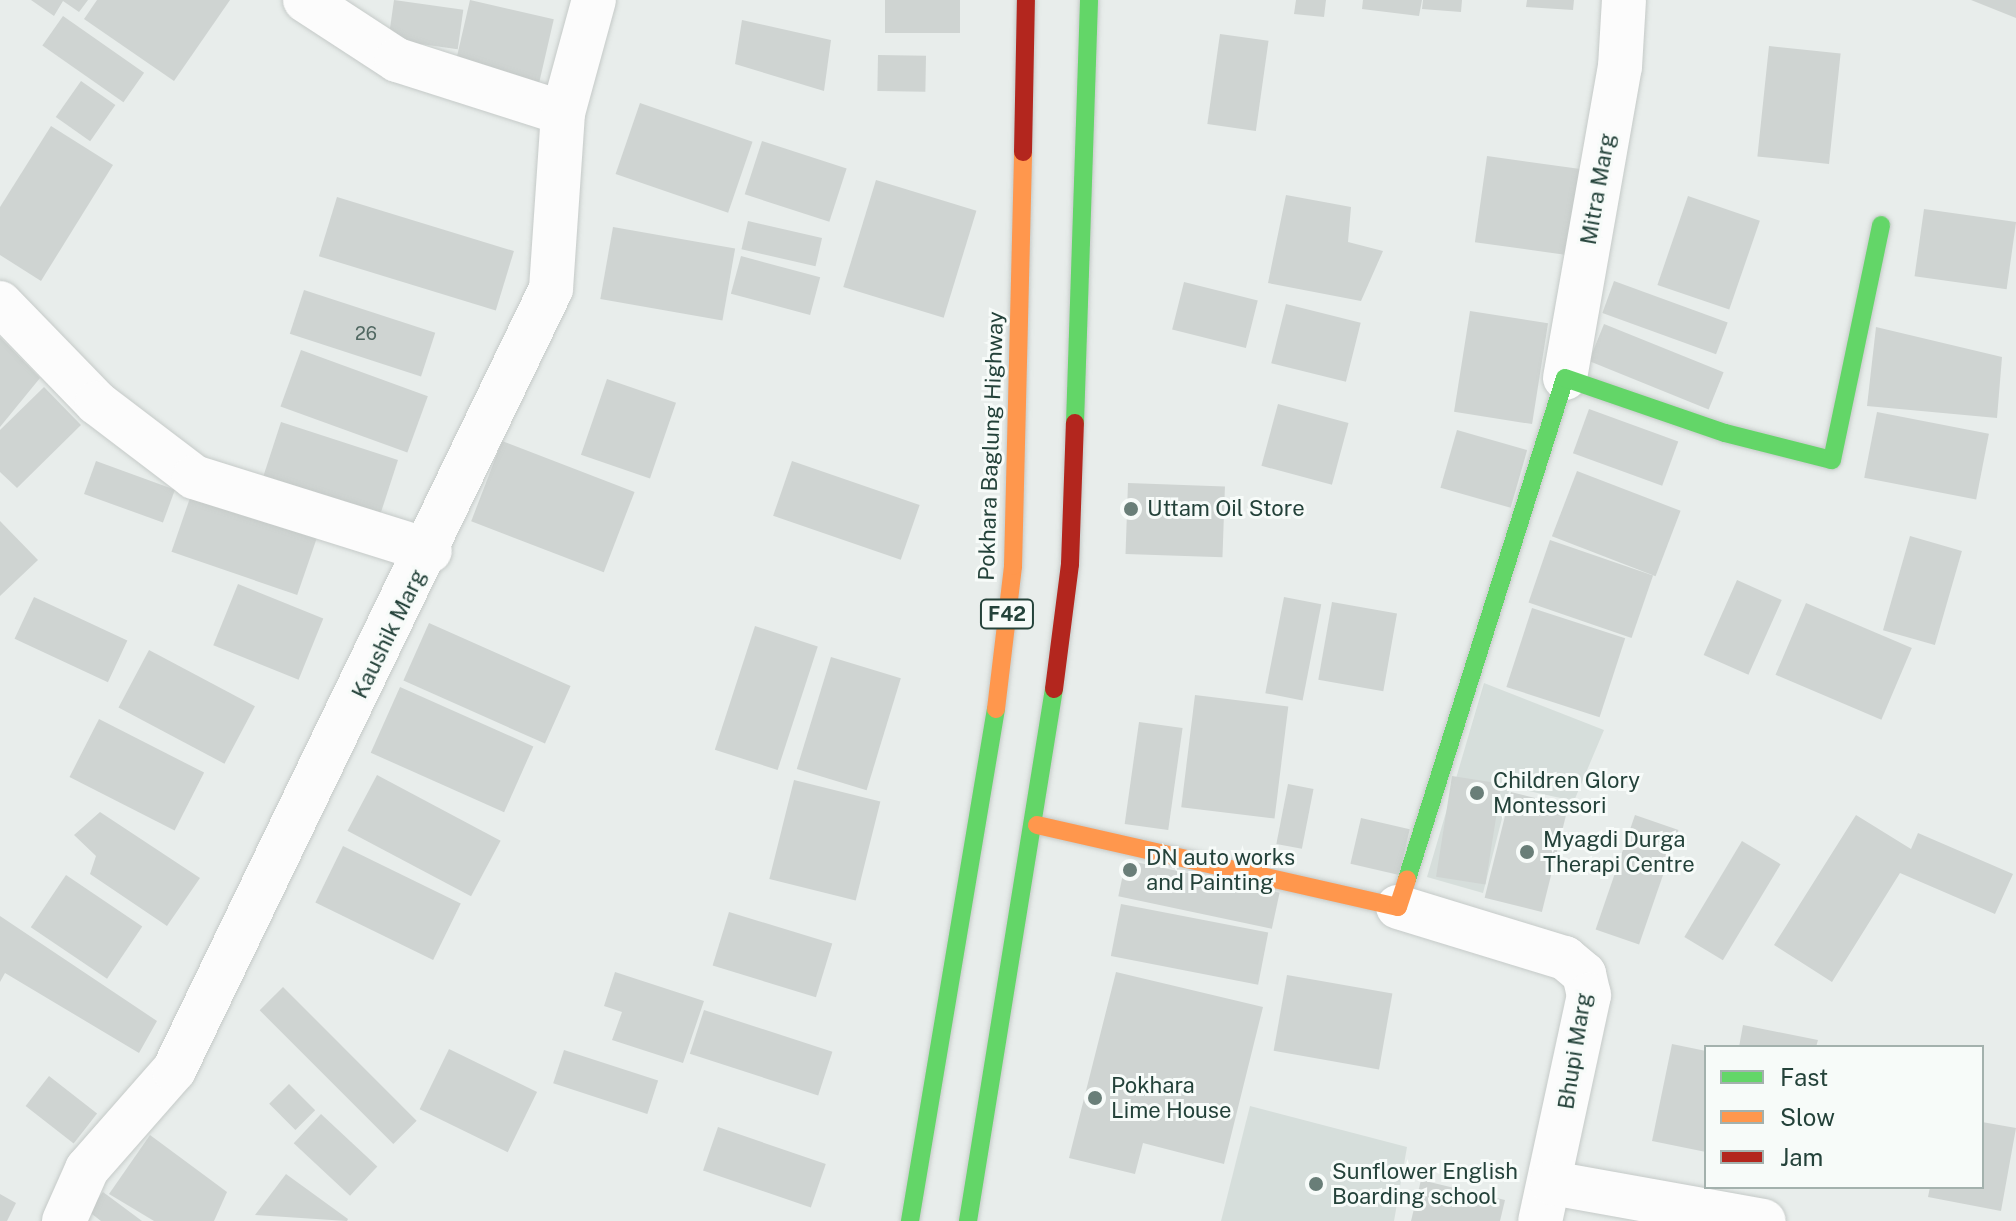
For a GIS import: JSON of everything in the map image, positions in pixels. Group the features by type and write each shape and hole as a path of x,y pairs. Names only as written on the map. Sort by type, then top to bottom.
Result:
{"main road":[{"name":"Pokhara Baglung Highway","path":"910,1221 984,813 1013,566 1026,0"},
{"name":"F42","path":"968,1221 1037,825 1070,564 1089,0"},
{"path":"1037,825 1398,907 1565,378 1725,433 1832,460 1881,225"}],"street":[{"path":"305,0 397,60 563,113"},
{"name":"Kaushik Marg","path":"64,1221 87,1169 174,1070 430,551 551,289 563,113 594,0"},
{"name":"Mitra Marg","path":"1565,378 1620,67 1624,0"},
{"path":"0,303 97,403 194,477 430,551"},
{"name":"Bhupi Marg","path":"1398,907 1565,958 1584,974 1589,995 1546,1202 1764,1221"}],"shaded area":[{"name":"Children Glory Montessori","path":"1484,683 1604,730 1574,801 1510,787 1483,893 1427,877"},
{"name":"Sunflower English Boarding school","path":"1250,1106 1407,1147 1394,1221 1221,1221"}],"building":[{"path":"31,0 88,0 79,12 63,1 54,16"},
{"path":"97,0 230,0 174,81 84,19"},
{"path":"394,0 463,10 458,49 388,40"},
{"path":"470,0 554,19 538,89 454,69"},
{"path":"885,0 960,0 960,33 885,33"},
{"path":"1296,0 1326,0 1324,17 1294,14"},
{"path":"1363,0 1422,0 1419,16 1362,9"},
{"path":"1423,0 1462,0 1461,12 1422,9"},
{"path":"1527,0 1574,0 1573,10 1526,7"},
{"path":"1971,0 2016,0 2016,18"},
{"path":"63,16 144,73 123,102 42,45"},
{"path":"742,20 831,40 824,91 735,64"},
{"path":"1220,34 1269,41 1256,131 1207,124"},
{"path":"1769,46 1841,54 1829,164 1757,156"},
{"path":"878,55 926,56 925,92 877,91"},
{"path":"81,81 115,105 90,141 56,117"},
{"path":"640,103 753,142 728,213 616,174"},
{"path":"51,126 113,165 41,281 0,255 0,207"},
{"path":"762,141 847,169 829,222 745,194"},
{"path":"1487,156 1582,169 1570,256 1475,242"},
{"path":"876,180 976,211 944,318 843,287"},
{"path":"1286,195 1351,207 1348,242 1383,251 1361,301 1268,283"},
{"path":"1688,196 1760,221 1729,310 1657,285"},
{"path":"337,197 514,251 496,310 319,256"},
{"path":"1924,209 2016,222 2007,289 1915,276"},
{"path":"748,221 822,238 816,266 741,249"},
{"path":"613,227 735,249 722,320 600,299"},
{"path":"741,256 820,277 810,315 731,294"},
{"path":"1614,281 1728,322 1716,354 1602,313"},
{"path":"1184,282 1258,300 1246,348 1172,330"},
{"path":"304,290 435,333 421,376 290,334"},
{"path":"1286,304 1361,323 1346,382 1271,363"},
{"path":"1470,311 1548,323 1532,424 1454,412"},
{"path":"1604,324 1724,372 1709,409 1589,361"},
{"path":"1876,327 2002,357 1997,418 1867,406"},
{"path":"0,337 40,378 0,427"},
{"path":"301,350 428,396 407,453 280,406"},
{"path":"607,379 676,403 650,478 581,455"},
{"path":"44,387 81,425 17,488 0,472 0,430"},
{"path":"1278,404 1349,423 1332,485 1261,466"},
{"path":"1589,409 1678,441 1662,486 1573,453"},
{"path":"1877,412 1989,434 1976,500 1864,478"},
{"path":"281,422 398,460 378,522 261,484"},
{"path":"1457,430 1527,450 1511,508 1440,488"},
{"path":"502,441 635,492 604,572 471,521"},
{"path":"96,461 175,490 163,523 84,494"},
{"path":"792,461 920,505 901,560 773,516"},
{"path":"1577,471 1681,511 1656,576 1552,536"},
{"path":"1128,483 1225,486 1222,557 1126,554"},
{"path":"191,495 317,538 297,595 171,552"},
{"path":"0,521 38,560 0,596"},
{"path":"1910,536 1962,551 1935,645 1883,630"},
{"path":"1550,540 1653,575 1632,638 1529,602"},
{"path":"1737,580 1782,600 1748,675 1704,655"},
{"path":"238,584 323,618 299,680 213,645"},
{"path":"34,597 127,641 108,682 15,639"},
{"path":"1284,597 1321,604 1303,700 1265,693"},
{"path":"1332,602 1397,613 1383,691 1318,680"},
{"path":"1806,603 1912,648 1881,720 1776,675"},
{"path":"1532,608 1625,638 1600,717 1506,687"},
{"path":"429,623 571,686 545,744 403,681"},
{"path":"755,626 818,646 778,770 715,750"},
{"path":"149,650 255,706 224,764 118,707"},
{"path":"831,657 901,678 867,790 797,769"},
{"path":"400,687 533,746 504,812 371,753"},
{"path":"1195,695 1288,706 1275,819 1181,807"},
{"path":"99,719 204,773 175,830 69,777"},
{"path":"1139,722 1183,728 1168,830 1125,824"},
{"path":"377,775 501,841 471,896 347,831"},
{"path":"1452,776 1501,784 1485,885 1436,877"},
{"path":"794,780 880,802 856,901 769,879"},
{"path":"1288,784 1314,789 1302,849 1276,844"},
{"name":"Myagdi Durga Therapi Centre","path":"1511,792 1568,806 1542,912 1485,898"},
{"path":"100,812 200,878 167,926 90,874 96,856 74,835"},
{"path":"1635,815 1678,830 1639,944 1596,929"},
{"path":"1856,815 1911,849 1918,833 2013,874 1995,914 1900,873 1832,982 1774,945"},
{"path":"1361,818 1410,829 1399,875 1350,864"},
{"path":"1742,841 1781,864 1723,960 1684,937"},
{"path":"343,846 461,903 433,960 315,903"},
{"path":"1126,860 1280,893 1272,929 1118,896"},
{"path":"66,875 142,926 107,979 31,927"},
{"path":"1121,904 1268,933 1258,985 1111,956"},
{"path":"729,912 832,944 816,997 713,966"},
{"path":"0,916 157,1021 139,1053 5,973 0,982"},
{"path":"615,972 704,1001 683,1063 612,1040 622,1012 604,1006"},
{"path":"1116,972 1263,1007 1224,1164 1143,1143 1135,1174 1069,1158"},
{"path":"1287,975 1392,994 1379,1069 1274,1051"},
{"path":"283,987 417,1121 393,1144 260,1010"},
{"path":"704,1010 832,1052 818,1095 690,1054"},
{"path":"1743,1025 1818,1040 1817,1045 1739,1045"},
{"path":"1672,1044 1704,1051 1704,1152 1652,1141"},
{"path":"449,1049 537,1092 508,1152 420,1109"},
{"path":"564,1050 658,1081 647,1114 553,1083"},
{"path":"49,1076 97,1114 74,1143 26,1106"},
{"path":"289,1084 315,1110 295,1130 269,1104"},
{"path":"321,1114 377,1167 350,1196 294,1143"},
{"path":"1984,1122 2016,1128 2001,1211 1928,1197 1930,1189 1984,1189"},
{"path":"718,1127 826,1164 811,1208 703,1170"},
{"path":"150,1135 227,1192 214,1221 154,1221 109,1194"},
{"path":"286,1174 348,1219 347,1221 255,1215"},
{"path":"1421,1180 1505,1200 1500,1221 1411,1221"},
{"path":"103,1192 142,1221 101,1221 88,1211"},
{"path":"0,1194 16,1203 7,1221 0,1221"}],"traffic: fast":[{"path":"1075,423 1089,0"},
{"path":"1407,879 1565,378 1725,433 1832,460 1881,225"},
{"path":"968,1221 1054,689"},
{"path":"910,1221 996,709"}],"traffic: slow":[{"path":"996,709 1013,566 1023,152"},
{"path":"1037,825 1398,907 1407,879"}],"traffic: jam":[{"path":"1023,152 1026,0"},
{"path":"1054,689 1070,564 1075,423"}],"place":[{"name":"Uttam Oil Store","path":"1131,509"},
{"name":"Children Glory Montessori","path":"1477,793"},
{"name":"Myagdi Durga Therapi Centre","path":"1527,852"},
{"name":"DN auto works and Painting","path":"1130,870"},
{"name":"Pokhara Lime House","path":"1095,1098"},
{"name":"Sunflower English Boarding school","path":"1316,1184"}]}
